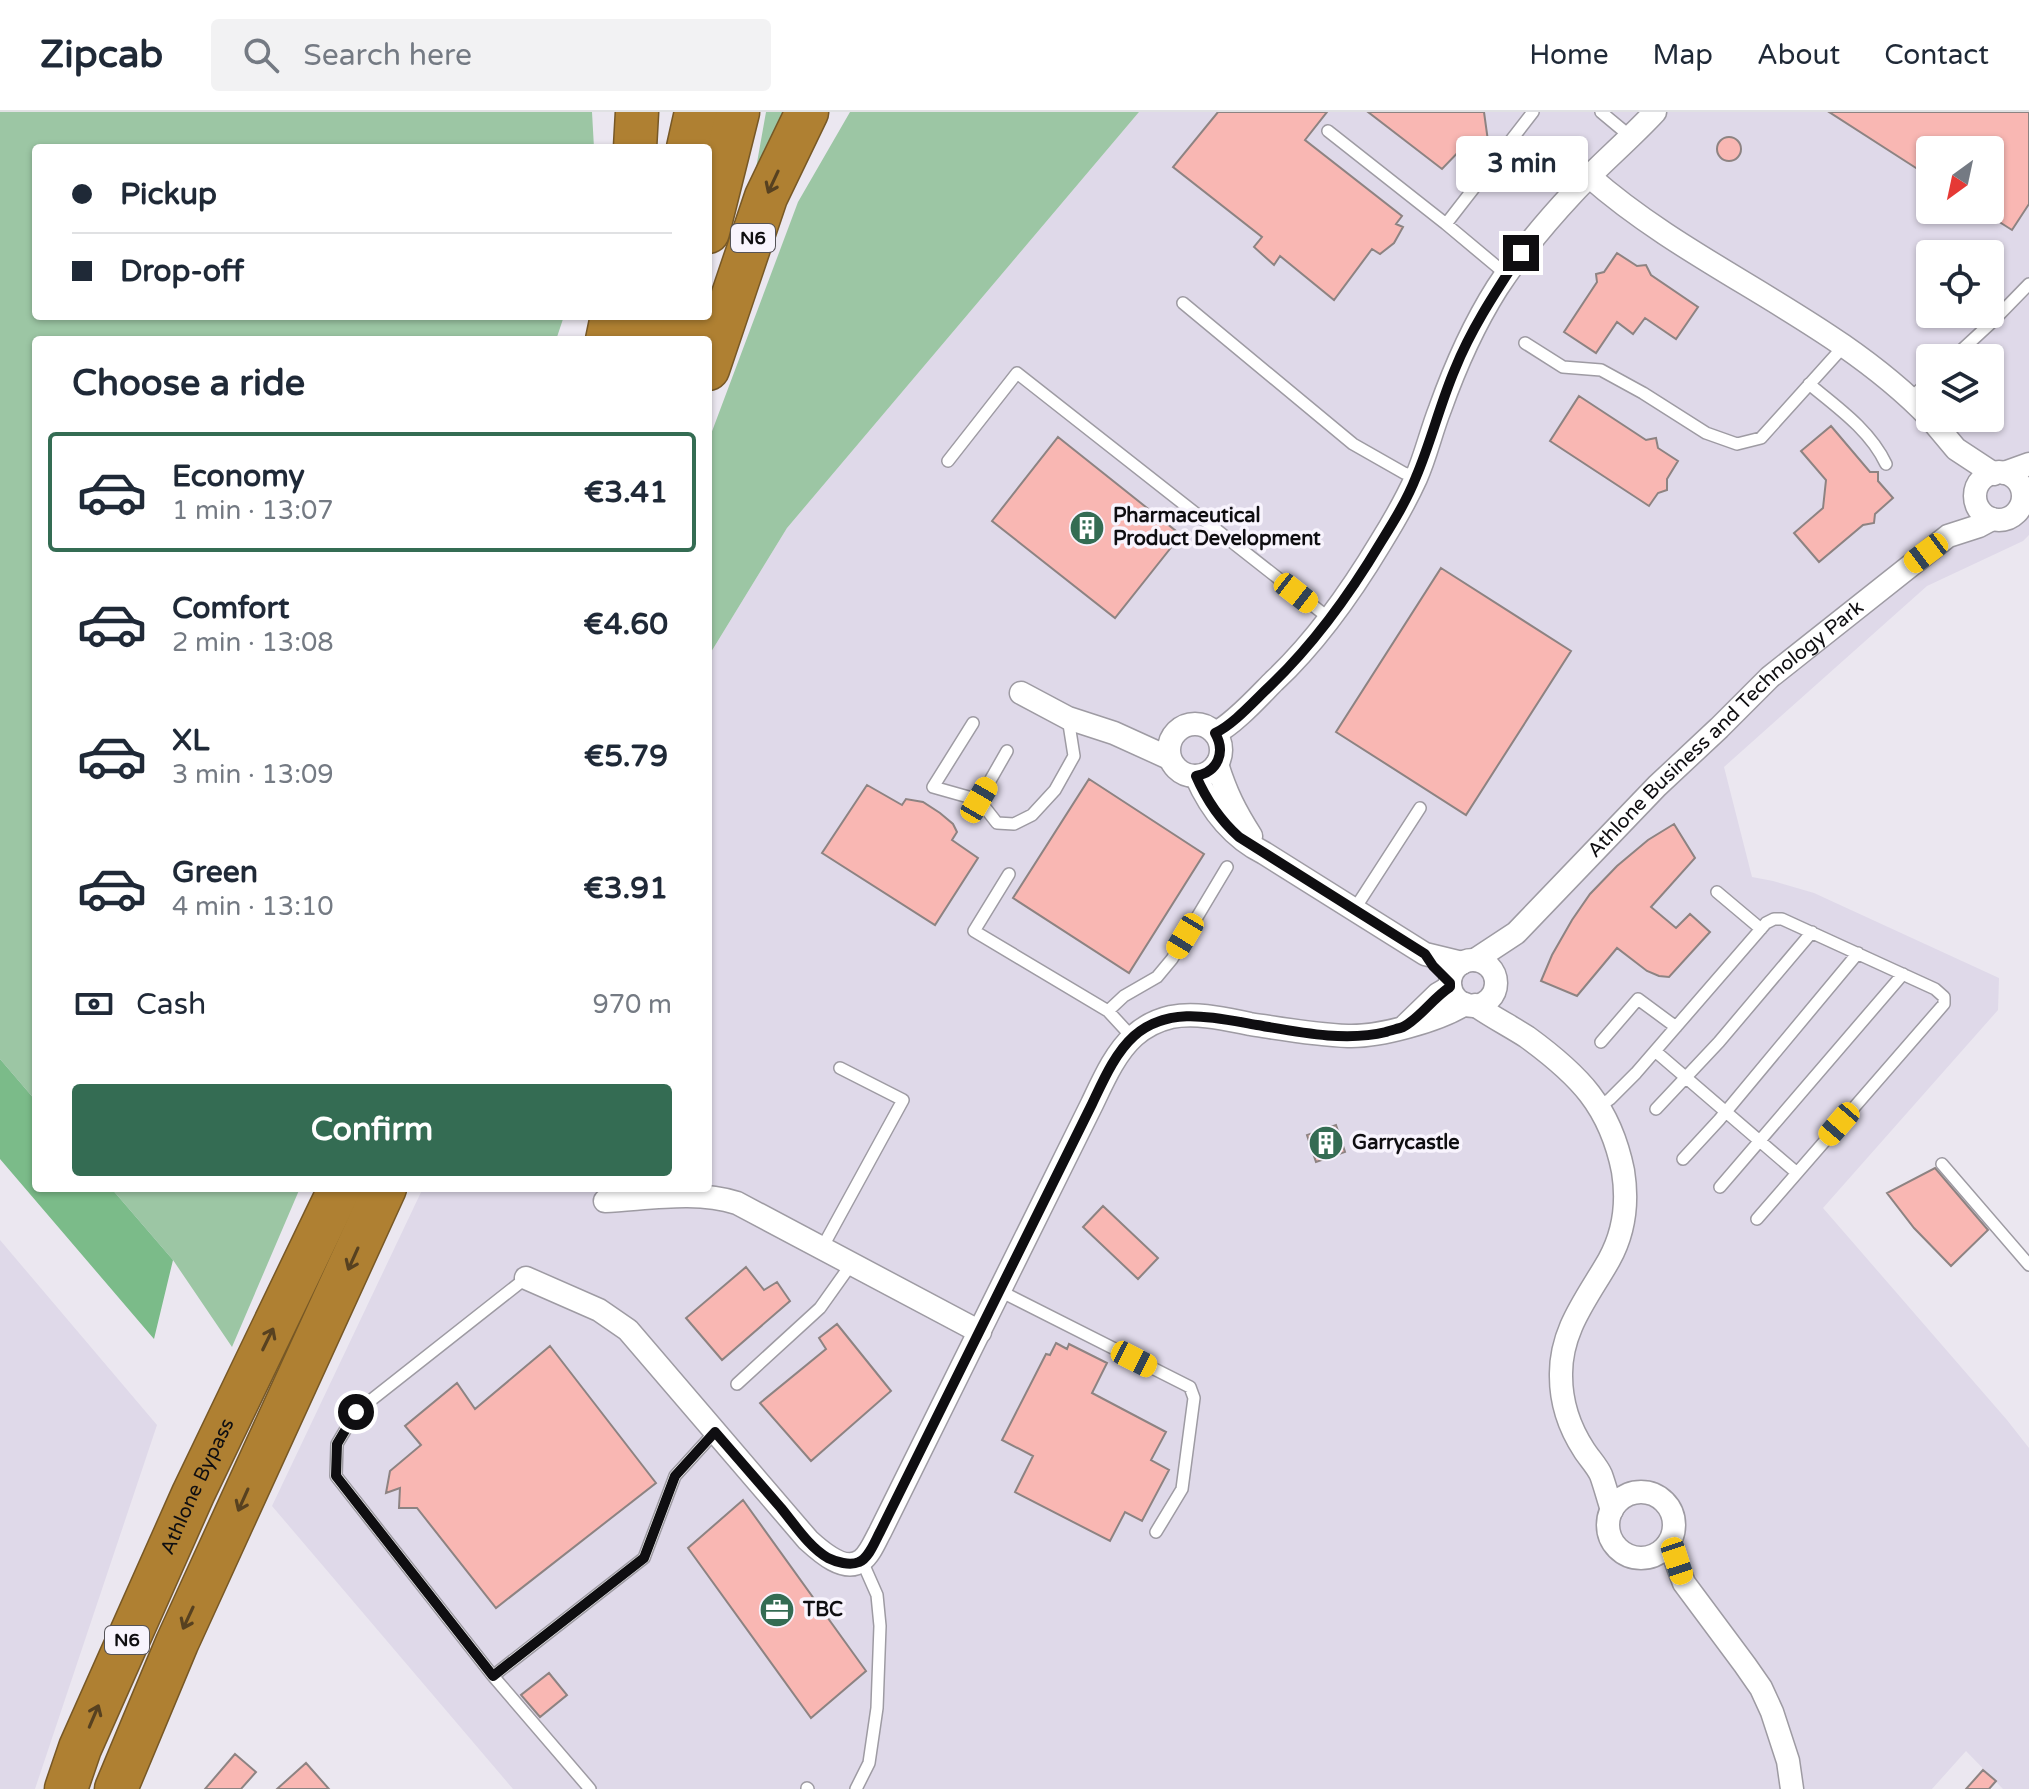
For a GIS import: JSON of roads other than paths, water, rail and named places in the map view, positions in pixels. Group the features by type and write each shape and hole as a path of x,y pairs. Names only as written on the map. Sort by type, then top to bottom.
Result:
{"highway":[{"path":"635,144 637,112"},
{"path":"689,144 696,112"},
{"path":"712,216 738,112"},
{"name":"N6","path":"712,357 766,197 807,112"},
{"name":"Athlone Bypass","path":"66,1789 104,1692 193,1494 338,1192"},
{"name":"N6","path":"116,1789 155,1692 383,1192"}],"street":[{"path":"1215,733 1285,671 1330,619 1402,507 1417,477 1455,369 1507,275 1534,237 1655,112"},
{"name":"Athlone Business and Technology Park","path":"1590,177 1658,228 1843,347 1916,403"},
{"name":"Athlone Business and Technology Park","path":"1942,432 1956,449 1976,493 1979,510 1992,519"},
{"name":"Athlone Business and Technology Park","path":"1460,995 1452,973 1516,933 1657,786 1770,677 1948,536 1992,519 2007,519 2014,515 2026,491 2016,480 1999,474 1956,449"},
{"name":"Athlone Business and Technology Park","path":"1948,536 1984,478 2029,464"},
{"path":"1021,693 1068,718 1114,733 1169,758"},
{"path":"1217,764 1196,776 1180,772 1169,758 1168,749 1174,733 1190,723 1208,727 1215,733 1221,748 1217,764 1236,814 1264,853"},
{"path":"1114,733 1174,733"},
{"path":"1196,776 1219,817 1252,847 1425,954 1487,965 1494,984 1526,1036"},
{"name":"Athlone Business and Technology Park","path":"862,1561 880,1532 1098,1092 1132,1037 1161,1020 1189,1015 1350,1036 1383,1033 1405,1026 1438,994 1486,1001 1516,933"},
{"path":"1425,954 1460,995 1526,1036 1572,1075 1600,1106 1613,1134 1624,1180 1625,1212 1611,1257 1572,1321 1565,1344 1561,1378 1567,1416 1574,1433 1601,1473 1612,1510"},
{"path":"605,1201 695,1196 720,1198 747,1208 980,1332"},
{"path":"526,1278 599,1310 628,1330 803,1535 826,1557 841,1563 862,1561"},
{"path":"1601,1473 1636,1493"},
{"path":"1636,1493 1652,1494 1661,1499 1668,1506 1674,1524 1669,1543 1655,1555 1629,1555 1614,1544 1608,1527 1612,1510 1624,1497 1636,1493"},
{"path":"1669,1543 1684,1583 1761,1688 1781,1737 1792,1789"},
{"path":"1646,1557 1684,1583"}],"lane":[{"path":"1446,224 1533,112"},
{"path":"1601,112 1631,137"},
{"path":"1328,131 1507,275"},
{"path":"1968,344 2029,284"},
{"path":"1183,303 1353,444 1404,473 1417,477"},
{"path":"1525,343 1563,367 1601,370 1706,433 1737,444 1761,438 1843,347"},
{"path":"948,461 1017,373 1330,619"},
{"path":"1809,384 1851,418 1879,449 1886,464"},
{"path":"1911,398 1916,393"},
{"path":"973,723 933,787 979,800 997,823 1014,824 1032,815 1055,790 1074,756 1068,718"},
{"path":"979,800 1007,751"},
{"path":"1354,910 1420,808"},
{"path":"1108,1011 1124,996 1157,977 1172,959 1227,867"},
{"path":"1009,874 974,931 1108,1011 1132,1037"},
{"path":"1717,892 1761,929"},
{"path":"1600,1106 1655,1051 1766,923 1774,919 1782,919 1812,932 1935,989 1944,997 1944,1004 1757,1219"},
{"path":"1656,1109 1719,1042 1812,932"},
{"path":"1683,1159 1858,953"},
{"path":"1720,1187 1903,974"},
{"path":"1601,1042 1638,999 1676,1027"},
{"path":"1655,1051 1797,1173"},
{"path":"822,1248 903,1100 840,1068"},
{"path":"1942,1164 2029,1265"},
{"path":"737,1384 820,1308 852,1263"},
{"path":"526,1278 356,1412 337,1444 336,1476 493,1676 590,1789"},
{"path":"1000,1291 1190,1387 1194,1398 1182,1489 1156,1532"},
{"path":"493,1676 644,1558 675,1476 715,1432"},
{"path":"856,1789 869,1763 877,1708 880,1626 877,1595 862,1561"}],"place":[{"name":"Pharmaceutical Product Development","path":"1087,528"},
{"name":"Garrycastle","path":"1326,1143"},
{"name":"TBC","path":"777,1610"}]}
